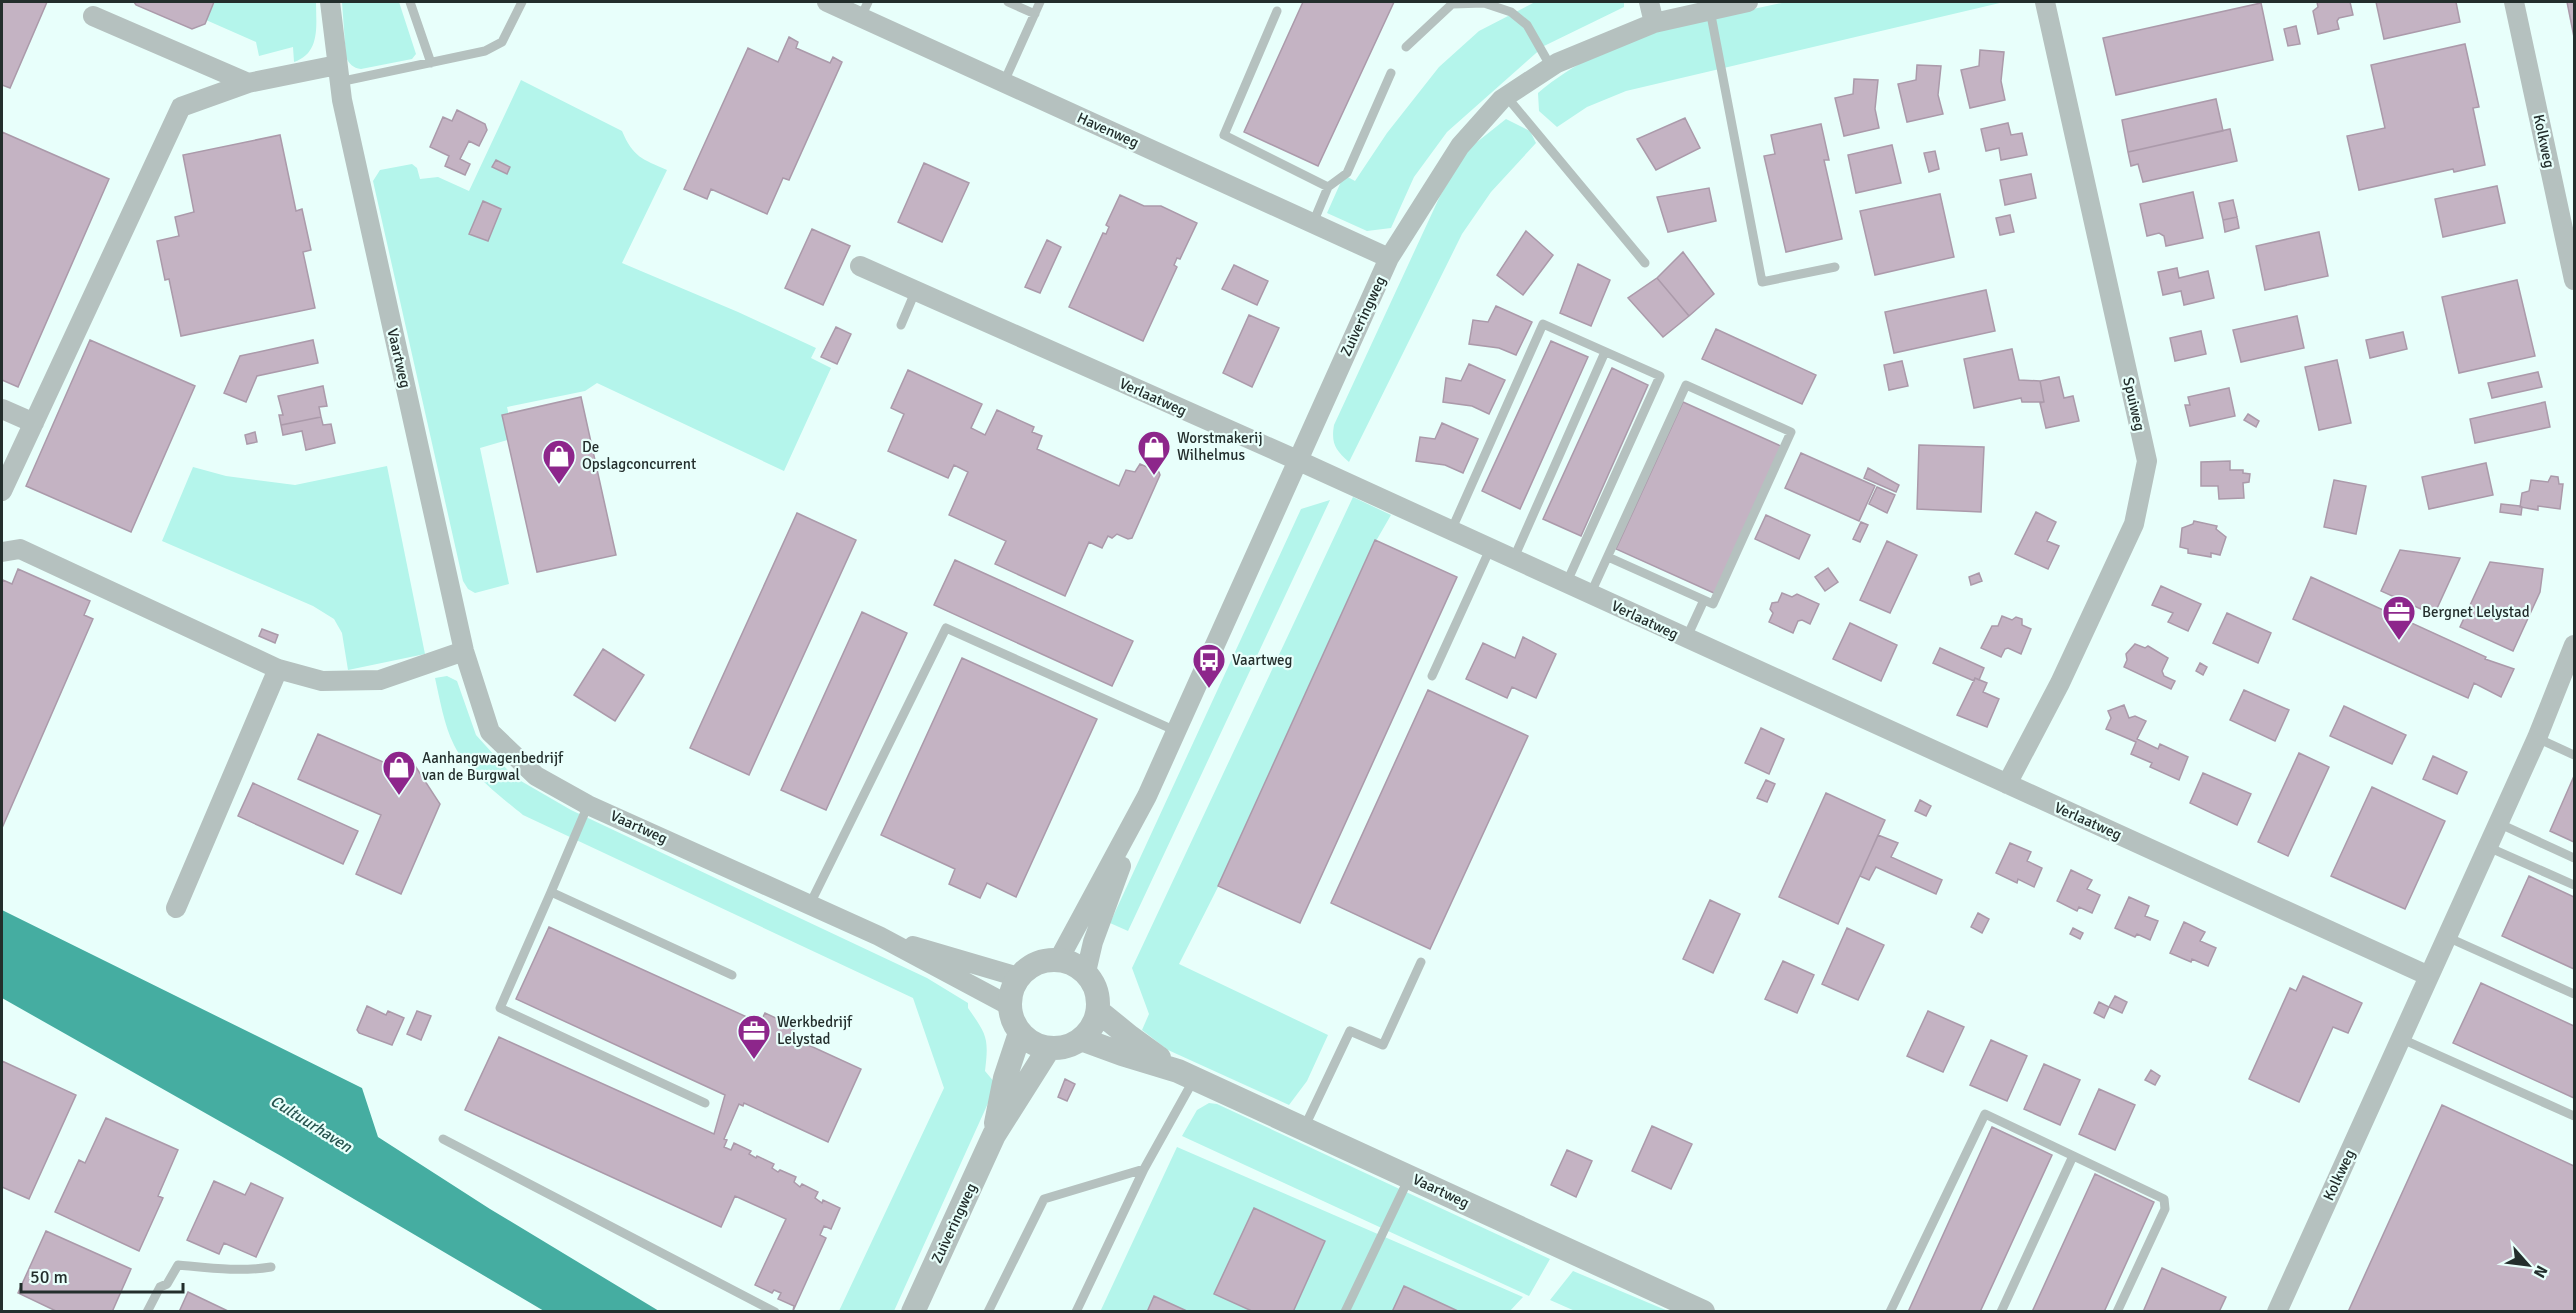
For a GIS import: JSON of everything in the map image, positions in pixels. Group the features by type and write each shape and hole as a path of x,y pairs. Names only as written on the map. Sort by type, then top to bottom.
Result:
{"street":[{"name":"Vaartweg","path":"330,2 338,73 464,651 490,732 536,776 588,804 879,936 1010,1006"},
{"name":"Havenweg","path":"827,2 864,9 1004,82 1389,258"},
{"path":"1649,2 1654,23"},
{"name":"Zuiveringweg","path":"1086,972 1093,942 1147,796 1297,460 1389,258 1460,146 1506,96 1551,67 1654,23 1748,2"},
{"name":"Spuiweg","path":"2007,784 2060,683 2134,524 2147,460 2045,2"},
{"name":"Kolkweg","path":"2514,2 2574,280"},
{"path":"93,16 248,83"},
{"path":"2,491 180,107 248,83 338,73"},
{"name":"Verlaatweg","path":"860,266 1297,460 2429,976"},
{"path":"2,409 34,423"},
{"path":"2,552 20,549 278,669 322,681 380,680 464,651"},
{"name":"Kolkweg","path":"2277,1311 2537,738 2574,645"},
{"path":"176,908 278,669"},
{"name":"Zuiveringweg","path":"1059,959 1147,796"},
{"name":"Vaartweg","path":"879,936 1018,977"},
{"path":"1059,959 1073,963 1086,972 1097,990 1098,1011 1092,1026 1081,1039 1066,1046 1049,1048 1033,1043 1020,1033 1013,1020 1010,1006 1012,991 1018,977 1036,963 1059,959"},
{"name":"Vaartweg","path":"1098,1011 1130,1037 1186,1075"},
{"name":"Zuiveringweg","path":"994,1135 1005,1078 1020,1033"},
{"name":"Vaartweg","path":"1081,1039 1186,1075 1703,1311"},
{"name":"Zuiveringweg","path":"913,1311 994,1135 1049,1048"}],"lane":[{"path":"410,2 431,63"},
{"path":"338,73 431,63 485,51 502,42 522,2"},
{"path":"1008,2 1035,14"},
{"path":"1004,82 1040,2"},
{"path":"1406,47 1452,4 1484,3 1511,12 1527,25 1551,67"},
{"path":"1710,10 1762,282 1835,267"},
{"path":"1277,11 1224,135 1328,187"},
{"path":"1313,223 1328,187 1347,173 1391,73"},
{"path":"1506,96 1645,263"},
{"path":"901,325 915,292"},
{"path":"1450,531 1543,324 1660,376 1566,584"},
{"path":"1513,560 1605,352"},
{"path":"1590,595 1686,385 1791,432 1713,604 1608,557"},
{"path":"1432,676 1490,549"},
{"path":"1686,639 1704,600"},
{"path":"810,904 946,628 1176,731"},
{"path":"2537,738 2574,755"},
{"path":"588,804 500,1008 705,1103"},
{"path":"2498,823 2574,858"},
{"path":"2488,847 2574,885"},
{"path":"550,892 732,975"},
{"path":"2447,937 2574,994"},
{"path":"1304,1129 1350,1031 1383,1045 1421,962"},
{"path":"2402,1039 2574,1116"},
{"path":"1076,1311 1186,1075"},
{"path":"1890,1311 1985,1114 2164,1199 2165,1209 2116,1311"},
{"path":"443,1139 775,1311"},
{"path":"2001,1311 2073,1156"},
{"path":"988,1311 1044,1199 1144,1169"},
{"path":"1345,1311 1410,1176"},
{"path":"147,1311 160,1287 167,1284 178,1265 242,1270 271,1267"}],"shaded area":[{"path":"215,2 316,2 316,29 313,45 303,58 294,62 293,47 259,56 256,42 206,20"},
{"path":"342,2 399,2 416,54 412,59 361,69 354,67 346,57"},
{"path":"1535,2 1624,2 1624,7 1544,46 1447,132 1414,177 1391,228 1367,231 1327,213 1344,175 1355,181 1387,133 1439,67 1479,31"},
{"path":"1786,2 2004,2 1626,91 1587,107 1557,127 1539,111 1538,93 1566,72 1595,56 1625,43 1687,23"},
{"path":"521,80 622,131 634,152 667,170 622,263 816,348 811,358 831,368 784,471 597,383 585,391 507,407 514,438 480,448 509,584 475,593 468,589 463,581 373,181 380,170 412,164 417,168 420,179 438,177 469,191"},
{"path":"1506,119 1530,131 1536,143 1491,192 1462,234 1349,462 1335,446 1334,425 1440,196 1467,150"},
{"path":"387,466 425,654 348,670 342,633 334,619 313,606 162,541 193,467 226,476 295,485"},
{"path":"1353,497 1391,515 1376,541 1218,887 1179,964 1328,1035 1307,1081 1289,1105 1168,1050 1142,1030 1149,1014 1132,968"},
{"path":"1330,500 1128,931 1110,923 1301,509"},
{"path":"447,676 457,681 476,735 514,777 571,810 927,978 968,1003 968,1008 985,1037 987,1051 985,1071 995,1083 989,1101 894,1311 839,1311 944,1088 913,998 523,815 476,774 454,745 445,721 435,678"},
{"path":"1209,1103 1217,1104 1550,1259 1529,1296 1182,1136 1197,1110"},
{"path":"1177,1147 1523,1297 1509,1312 1100,1312"},
{"path":"1573,1271 1668,1311 1575,1311 1550,1300"}],"water":[{"name":"Cultuurhaven","path":"2,910 362,1088 378,1137 490,1209 659,1311 544,1311 281,1156 2,998"}],"building":[{"path":"2,2 47,2 10,88 2,85"},
{"path":"134,2 214,2 205,24 192,29 136,5"},
{"path":"1303,2 1394,2 1318,166 1244,132"},
{"path":"2317,2 2350,2 2353,15 2339,18 2337,21 2339,29 2318,34 2313,11 2318,7"},
{"path":"2376,2 2456,2 2460,22 2384,39"},
{"path":"2567,2 2574,2 2574,37"},
{"path":"2261,3 2273,60 2116,95 2103,38"},
{"path":"2296,26 2300,44 2288,46 2284,29"},
{"path":"789,37 798,42 796,48 830,63 833,57 842,62 789,180 783,178 767,214 711,189 707,199 684,189 748,48 778,62"},
{"path":"2465,44 2479,107 2473,108 2485,165 2454,172 2453,169 2359,190 2347,136 2385,128 2371,65"},
{"path":"1980,50 2004,52 2001,81 2005,100 1970,108 1961,70 1979,66"},
{"path":"1917,65 1941,66 1938,95 1943,114 1907,122 1898,84 1916,80"},
{"path":"1854,79 1878,80 1875,109 1879,128 1844,136 1835,98 1853,94"},
{"path":"2216,99 2223,131 2128,152 2122,120"},
{"path":"457,110 485,124 487,130 479,146 469,141 460,159 470,164 465,175 445,166 449,156 430,147 443,117 452,121"},
{"path":"1685,118 1700,148 1656,170 1637,139"},
{"path":"2008,123 2011,135 2022,133 2027,155 2001,160 1999,148 1986,151 1981,129"},
{"path":"1821,124 1829,160 1824,160 1842,239 1786,252 1764,156 1775,154 1771,135"},
{"path":"2230,129 2237,161 2143,182 2138,164 2131,166 2128,152"},
{"path":"2,132 109,179 18,387 2,380"},
{"path":"280,135 296,211 302,209 311,250 303,252 315,308 181,336 169,279 165,280 157,241 179,236 175,217 194,212 183,155"},
{"path":"1892,145 1901,183 1856,193 1848,155"},
{"path":"1935,151 1939,169 1929,172 1924,153"},
{"path":"496,160 510,167 507,174 492,167"},
{"path":"924,163 969,183 942,242 898,222"},
{"path":"2031,174 2036,198 2005,205 2000,180"},
{"path":"2497,186 2505,223 2443,237 2435,199"},
{"path":"1709,188 1716,221 1668,232 1657,197"},
{"path":"2193,192 2203,238 2166,246 2164,236 2159,233 2147,236 2140,204"},
{"path":"1940,194 1954,257 1875,275 1860,211"},
{"path":"1120,195 1144,206 1161,206 1197,223 1180,259 1177,258 1174,265 1177,267 1143,341 1069,307 1103,233 1106,234 1109,227 1106,225"},
{"path":"2233,200 2237,217 2223,220 2219,203"},
{"path":"483,201 501,209 488,241 469,234"},
{"path":"2010,215 2014,232 2000,235 1996,218"},
{"path":"2237,217 2239,228 2225,232 2223,220"},
{"path":"812,229 850,246 823,305 785,288"},
{"path":"1526,231 1553,255 1523,295 1497,275"},
{"path":"2319,232 2328,276 2265,290 2256,246"},
{"path":"1047,240 1061,247 1040,293 1025,287"},
{"path":"1683,252 1714,294 1689,316 1657,278"},
{"path":"1578,264 1610,280 1591,326 1560,313"},
{"path":"1234,265 1268,281 1257,305 1222,289"},
{"path":"2177,268 2179,278 2208,271 2214,298 2184,305 2181,291 2163,295 2158,272"},
{"path":"1657,278 1689,316 1663,337 1628,298"},
{"path":"2517,280 2535,356 2459,373 2442,297"},
{"path":"1986,290 1995,331 1894,353 1885,312"},
{"path":"1496,306 1532,322 1516,355 1499,348 1469,344 1473,320 1488,322"},
{"path":"1249,315 1279,328 1252,387 1223,373"},
{"path":"2297,316 2304,348 2241,362 2233,330"},
{"path":"836,327 851,334 837,364 821,357"},
{"path":"1716,329 1816,375 1802,404 1702,359"},
{"path":"2201,331 2206,354 2175,361 2170,338"},
{"path":"2403,332 2407,349 2370,358 2366,340"},
{"path":"90,340 195,386 131,532 26,486"},
{"path":"313,340 318,363 257,376 246,402 224,393 240,356"},
{"path":"1551,341 1588,357 1520,509 1482,491"},
{"path":"2012,349 2019,380 2040,381 2044,402 2022,402 2021,398 1974,408 1964,359"},
{"path":"2337,360 2351,423 2319,430 2305,367"},
{"path":"1902,361 1908,386 1889,390 1884,365"},
{"path":"1469,364 1505,380 1489,414 1472,406 1443,402 1446,378 1461,381"},
{"path":"1612,368 1648,385 1581,536 1543,519"},
{"path":"908,370 982,404 971,428 985,435 997,410 1034,427 1032,432 1042,436 1037,449 1119,486 1126,470 1135,472 1140,464 1159,472 1160,475 1132,538 1128,539 1117,534 1112,538 1108,536 1102,548 1089,542 1065,596 995,564 1006,541 949,515 968,472 954,465 948,478 888,451 904,414 891,408"},
{"path":"2538,372 2542,387 2492,398 2488,383"},
{"path":"2059,377 2064,398 2073,396 2079,421 2046,428 2040,403 2044,402 2040,381"},
{"path":"323,386 327,406 319,407 321,417 281,425 279,415 283,415 278,396"},
{"path":"2229,388 2235,416 2190,426 2185,405 2190,405 2188,397"},
{"path":"581,397 616,555 537,572 502,415"},
{"path":"1683,402 1783,447 1716,594 1616,549"},
{"path":"2545,402 2550,427 2475,443 2470,419"},
{"path":"2248,414 2259,421 2256,427 2244,420"},
{"path":"321,417 323,425 331,424 335,443 306,450 302,431 283,435 281,425"},
{"path":"1442,423 1478,439 1463,473 1445,465 1416,461 1420,437 1435,439"},
{"path":"255,432 257,442 247,444 245,435"},
{"path":"1919,445 1984,447 1981,512 1917,509"},
{"path":"1801,453 1875,486 1859,521 1785,488"},
{"path":"2230,461 2230,470 2243,470 2243,473 2250,474 2249,482 2243,483 2244,498 2219,499 2218,486 2201,486 2201,462"},
{"path":"2486,463 2493,495 2429,509 2422,477"},
{"path":"1868,468 1899,485 1896,492 1864,478"},
{"path":"2551,476 2558,477 2559,484 2563,484 2560,509 2538,506 2538,510 2520,507 2522,493 2529,491 2531,480 2548,482"},
{"path":"2334,480 2366,486 2356,534 2324,527"},
{"path":"1877,487 1895,495 1887,513 1869,504"},
{"path":"2501,504 2522,507 2521,515 2500,512"},
{"path":"2036,512 2056,522 2047,541 2059,546 2048,569 2015,554"},
{"path":"797,513 856,540 749,775 690,748"},
{"path":"1766,515 1810,535 1799,559 1755,539"},
{"path":"2194,521 2217,526 2216,529 2226,537 2220,555 2211,553 2211,557 2188,553 2188,549 2180,547 2182,528 2193,524"},
{"path":"1861,522 1868,525 1860,542 1853,539"},
{"path":"1375,540 1457,577 1300,923 1218,886"},
{"path":"1887,541 1917,555 1890,613 1860,600"},
{"path":"2400,550 2460,558 2434,615 2381,591"},
{"path":"955,560 1133,641 1112,686 934,605"},
{"path":"2490,562 2543,569 2540,592 2513,651 2460,627"},
{"path":"1828,568 1838,582 1825,591 1815,577"},
{"path":"18,569 90,601 84,615 93,619 2,828 2,583 3,580 12,584"},
{"path":"1979,573 1982,581 1971,585 1969,577"},
{"path":"2311,577 2486,657 2485,659 2514,669 2501,697 2474,683 2468,698 2293,619"},
{"path":"2161,586 2201,604 2188,631 2168,622 2173,613 2152,605"},
{"path":"1782,593 1792,597 1797,594 1819,604 1810,624 1802,620 1798,621 1793,633 1769,622 1773,613 1770,609 1772,603 1778,602"},
{"path":"862,612 907,633 826,810 781,790"},
{"path":"2227,613 2271,633 2258,663 2213,643"},
{"path":"2002,616 2012,620 2016,617 2022,619 2022,625 2031,629 2021,654 2008,648 2001,657 1981,648 1992,626 1998,626"},
{"path":"1850,623 1897,645 1881,681 1833,659"},
{"path":"262,629 278,635 275,643 259,636"},
{"path":"1523,637 1556,654 1536,698 1512,687 1507,698 1466,679 1483,643 1515,658"},
{"path":"2135,644 2145,648 2148,646 2168,658 2162,671 2164,676 2175,681 2171,689 2124,667 2127,660 2126,654"},
{"path":"1940,648 1984,668 1979,680 1975,678 1974,681 1933,663"},
{"path":"603,649 644,675 615,721 574,695"},
{"path":"962,658 1097,719 1016,897 987,883 980,898 949,884 955,869 881,835"},
{"path":"2200,663 2207,667 2203,675 2196,671"},
{"path":"1975,678 1987,683 1983,692 1999,699 1987,727 1957,715"},
{"path":"1428,690 1528,736 1430,949 1331,903"},
{"path":"2244,690 2289,710 2275,741 2230,720"},
{"path":"2124,705 2129,718 2135,716 2146,721 2137,739 2158,749 2160,744 2188,757 2179,780 2150,767 2152,763 2131,754 2136,742 2106,729 2111,718 2108,711"},
{"path":"2344,706 2406,735 2392,764 2330,736"},
{"path":"1761,728 1784,739 1769,774 1745,763"},
{"path":"318,734 383,762 392,758 404,764 408,755 440,804 401,894 356,874 381,815 298,779"},
{"path":"2299,753 2329,767 2288,856 2258,842"},
{"path":"2433,756 2467,772 2457,794 2423,779"},
{"path":"2203,773 2251,794 2237,825 2190,803"},
{"path":"2574,776 2574,842 2550,831"},
{"path":"1766,780 1775,784 1767,802 1757,798"},
{"path":"253,783 358,831 343,864 238,816"},
{"path":"2372,787 2445,821 2405,909 2331,876"},
{"path":"1826,793 1885,820 1838,924 1779,897"},
{"path":"1920,800 1931,806 1926,816 1915,811"},
{"path":"1878,835 1898,843 1891,857 1942,880 1936,894 1876,867 1869,880 1860,876"},
{"path":"2010,843 2031,852 2027,861 2042,868 2034,887 2018,879 2017,883 1996,873"},
{"path":"2071,870 2092,880 2087,889 2100,895 2092,913 2079,907 2077,911 2057,901"},
{"path":"2529,876 2574,897 2574,969 2502,936"},
{"path":"2129,897 2149,906 2145,916 2158,921 2150,940 2137,934 2135,937 2115,928"},
{"path":"1710,900 1740,914 1713,973 1683,959"},
{"path":"1978,913 1989,919 1982,933 1971,927"},
{"path":"2184,922 2205,932 2200,941 2216,948 2208,966 2170,953"},
{"path":"549,927 760,1023 765,1013 795,1027 791,1037 861,1069 828,1142 744,1103 743,1106 739,1104 724,1139 727,1140 724,1147 731,1150 734,1143 751,1151 749,1154 756,1158 757,1156 774,1164 772,1168 778,1172 780,1170 796,1177 794,1182 800,1187 802,1184 818,1192 815,1198 822,1203 823,1200 840,1208 831,1229 824,1226 820,1235 826,1238 793,1311 794,1306 778,1299 781,1293 774,1290 772,1293 755,1285 786,1219 735,1196 721,1227 465,1110 499,1037 714,1134 725,1095 516,999"},
{"path":"1847,928 1884,945 1858,1000 1822,984"},
{"path":"2073,928 2083,933 2080,939 2070,934"},
{"path":"1783,961 1814,975 1797,1013 1765,999"},
{"path":"2303,976 2362,1003 2348,1033 2333,1027 2299,1102 2249,1079 2290,988 2296,991"},
{"path":"2481,983 2574,1026 2574,1098 2453,1043"},
{"path":"2115,996 2127,1002 2122,1013 2109,1007"},
{"path":"2099,1002 2109,1007 2104,1018 2094,1013"},
{"path":"367,1006 386,1015 388,1011 404,1018 392,1045 359,1033 357,1030"},
{"path":"417,1011 431,1016 421,1040 407,1034"},
{"path":"1928,1011 1964,1027 1943,1072 1907,1056"},
{"path":"1991,1040 2027,1056 2007,1101 1970,1085"},
{"path":"2,1061 76,1095 29,1199 2,1187"},
{"path":"2044,1064 2080,1080 2060,1125 2024,1109"},
{"path":"2151,1070 2160,1076 2155,1085 2145,1080"},
{"path":"1065,1079 1075,1084 1067,1101 1058,1097"},
{"path":"2099,1089 2135,1105 2115,1150 2079,1134"},
{"path":"2442,1105 2574,1166 2574,1312 2348,1312"},
{"path":"106,1118 178,1150 158,1196 163,1198 139,1251 55,1212 79,1160 85,1163"},
{"path":"1652,1126 1692,1144 1671,1189 1632,1171"},
{"path":"1992,1127 2052,1155 1980,1312 1908,1312"},
{"path":"1567,1150 1592,1161 1576,1197 1551,1185"},
{"path":"2095,1174 2154,1202 2104,1312 2032,1312"},
{"path":"214,1181 245,1195 251,1183 283,1198 256,1257 224,1243 219,1254 187,1240"},
{"path":"1254,1208 1325,1241 1293,1312 1254,1312 1214,1294"},
{"path":"46,1231 131,1269 112,1312 58,1312 18,1293"},
{"path":"2162,1268 2226,1297 2219,1312 2143,1312"},
{"path":"1404,1286 1460,1312 1392,1312"},
{"path":"188,1292 230,1312 179,1312"},
{"path":"1154,1296 1189,1312 1147,1312"}],"place":[{"name":"Worstmakerij Wilhelmus","path":"1154,476"},
{"name":"De Opslagconcurrent","path":"559,485"},
{"name":"Bergnet Lelystad","path":"2399,641"},
{"name":"Vaartweg","path":"1209,689"},
{"name":"Aanhangwagenbedrijf van de Burgwal","path":"399,796"},
{"name":"Werkbedrijf Lelystad","path":"754,1060"}]}
